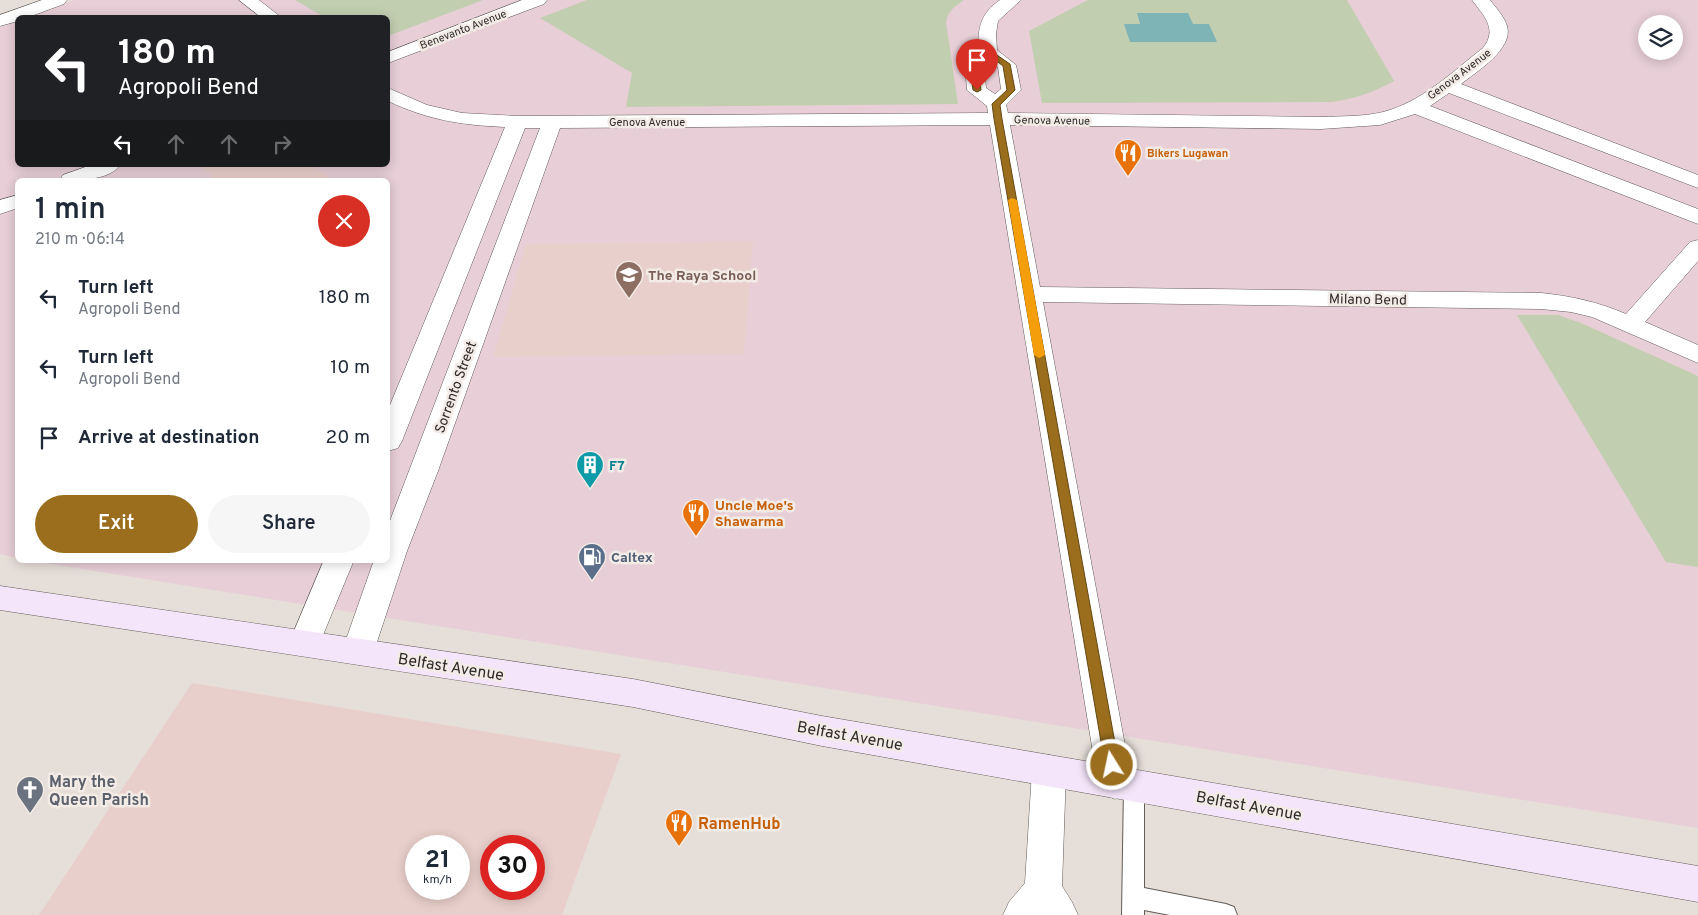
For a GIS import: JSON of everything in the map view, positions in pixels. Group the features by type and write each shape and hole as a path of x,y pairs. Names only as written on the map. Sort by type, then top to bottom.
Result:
{"main road":[{"name":"Belfast Avenue","path":"0,598 633,693 822,731 1698,884"}],"street":[{"path":"0,4 12,0"},
{"path":"17,15 58,0"},
{"path":"248,0 270,15"},
{"name":"Benevanto Avenue","path":"390,57 538,0"},
{"path":"997,112 1011,90 1007,65 988,52 986,32 991,15 1012,0"},
{"name":"Genova Avenue","path":"390,95 420,109 462,119 518,122 997,112 1321,123 1376,119 1397,115 1415,107 1490,52 1498,43 1501,32 1497,20 1481,0"},
{"path":"0,21 15,16"},
{"path":"988,52 974,65 977,90 997,112 1029,294 1124,784"},
{"path":"1446,85 1698,182"},
{"path":"1415,107 1698,217"},
{"path":"390,436 518,122"},
{"name":"Sorrento Street","path":"390,557 552,122"},
{"path":"76,178 105,167"},
{"path":"0,207 15,201"},
{"path":"1630,324 1698,247"},
{"name":"Milano Bend","path":"1029,294 1542,301 1571,304 1601,312 1698,355"},
{"path":"305,643 338,563"},
{"name":"Sorrento Street","path":"358,651 388,563"},
{"path":"1041,907 1049,771"}],"lane":[{"path":"1124,784 1133,906 1226,915"}],"shaded area":[{"path":"74,0 1698,0 1698,828 45,563 390,563 390,178 15,178 15,558 0,554 0,27 15,21 15,167 390,167 390,15 31,15"},
{"path":"316,167 329,178 214,178 202,168"},
{"name":"The Raya School","path":"753,241 744,354 493,357 526,244"},
{"path":"192,683 621,754 562,915 39,915"}],"green space":[{"path":"295,0 483,0 390,35 390,15 321,15"},
{"path":"587,0 964,0 952,9 946,22 958,104 626,107 632,73 540,18"},
{"path":"1088,0 1347,0 1394,81 1364,95 1331,102 1042,103 1029,31"},
{"path":"1517,315 1558,315 1581,323 1698,376 1698,567 1666,562"}],"water":[{"path":"1137,13 1188,13 1193,24 1209,24 1217,42 1130,42 1124,24 1140,24"}],"slow traffic":[{"path":"1012,200 1039,355"}],"place":[{"name":"Bikers Lugawan","path":"1128,177"},
{"name":"The Raya School","path":"629,299"},
{"name":"F7","path":"590,489"},
{"name":"Uncle Moe's Shawarma","path":"696,537"},
{"name":"Caltex","path":"592,581"},
{"name":"Mary the Queen Parish","path":"30,814"},
{"name":"RamenHub","path":"679,847"}],"route":[{"path":"977,90 974,65 988,52 1007,65 1011,90 996,104 998,119 1112,765"}]}
